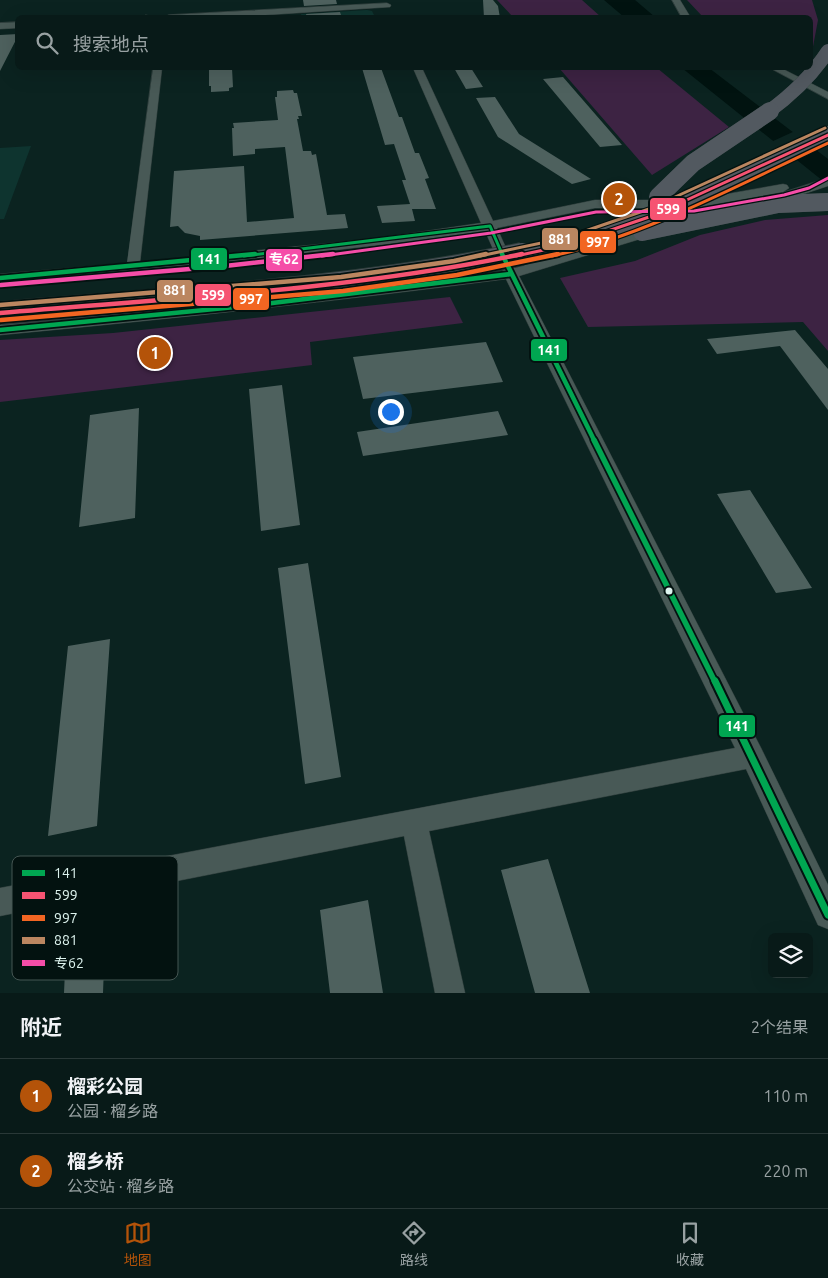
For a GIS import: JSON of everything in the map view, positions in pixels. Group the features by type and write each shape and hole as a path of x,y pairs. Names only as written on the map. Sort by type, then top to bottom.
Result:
{"highway":[{"path":"813,70 828,51"},
{"path":"658,197 693,163 785,100 813,70"},
{"path":"0,296 340,265 470,248 579,224 658,197 828,121"},
{"path":"567,245 652,216 828,135"},
{"path":"0,313 342,284 455,268 778,204 828,202"}],"street":[{"path":"676,0 685,15"},
{"path":"219,15 388,5"},
{"path":"0,26 15,25"},
{"path":"133,267 157,70"},
{"path":"418,70 511,274 752,756 828,915"},
{"path":"779,70 828,96"},
{"path":"0,278 362,244 490,226 595,204 693,204 782,188 806,181 828,170"},
{"path":"0,330 200,312 353,295 511,274 667,227 801,192 828,182"},
{"path":"178,867 752,756"},
{"path":"414,821 450,993"}],"shaded area":[{"path":"497,0 582,0 599,15 511,15"},
{"path":"604,0 635,0 653,15 622,15"},
{"path":"687,0 812,0 818,20 813,47 813,15 701,15"},
{"path":"367,10 372,11 374,15 301,15"},
{"path":"561,70 659,70 729,127 652,175"},
{"path":"684,70 712,70 828,159 828,185"},
{"path":"31,146 4,219 0,219 0,148"},
{"path":"828,215 828,351 803,322 588,327 560,278 635,261 700,235 765,220"},
{"path":"450,297 463,323 310,342 312,365 0,402 0,340 113,333"}],"pier":[{"path":"795,131 819,149 795,161 771,142"}],"building":[{"path":"303,0 336,0 337,4 304,6"},
{"path":"483,0 493,0 498,6 500,15 484,15"},
{"path":"340,12 341,15 306,15"},
{"path":"15,34 15,42 0,71 0,35"},
{"path":"209,70 232,70 233,87 229,88 229,91 211,92 211,86 209,86"},
{"path":"363,70 382,70 399,117 402,117 415,153 419,153 429,178 425,179 436,209 412,209 415,221 382,223 377,206 410,204 402,180 406,180 394,144 385,145"},
{"path":"455,70 472,70 483,87 466,89"},
{"path":"563,77 622,145 600,147 543,79"},
{"path":"293,90 294,93 297,93 302,116 298,116 299,119 297,119 303,151 311,151 312,155 316,154 327,215 345,214 348,228 200,240 200,236 185,233 178,226 170,227 174,171 244,166 247,222 294,218 285,147 255,149 255,154 233,156 232,128 234,128 233,123 278,120 275,97 277,97 277,91"},
{"path":"495,97 519,134 591,179 572,184 498,137 476,98"},
{"path":"795,330 828,369 828,410 780,346 717,354 707,339"},
{"path":"486,342 503,382 363,399 353,357"},
{"path":"282,385 300,525 261,531 249,389"},
{"path":"139,408 135,518 79,527 90,415"},
{"path":"498,411 508,435 363,456 357,432"},
{"path":"750,490 812,588 776,593 717,494"},
{"path":"308,563 341,777 305,784 278,568"},
{"path":"110,639 97,826 48,836 68,646"},
{"path":"548,859 590,993 535,993 501,870"},
{"path":"368,900 383,993 330,993 320,910"},
{"path":"65,980 103,980 103,993 64,993"}],"transit line":[{"name":"881","path":"0,305 341,277 454,261 565,238 649,209 825,128"},
{"name":"599","path":"0,313 342,284 455,268 567,245 652,216 828,135"},
{"name":"997","path":"1,320 343,291 457,275 569,252 655,223 828,143"},
{"name":"专62","path":"1,285 225,266 373,250 491,233 596,212 694,211 784,195 809,188 828,178"},
{"name":"141","path":"0,278 368,242 490,226 511,274 752,756 828,915"},
{"name":"141","path":"0,330 256,305 511,274"}],"place":[{"name":"榴乡桥","path":"619,199"},
{"name":"榴彩公园","path":"155,353"}]}
